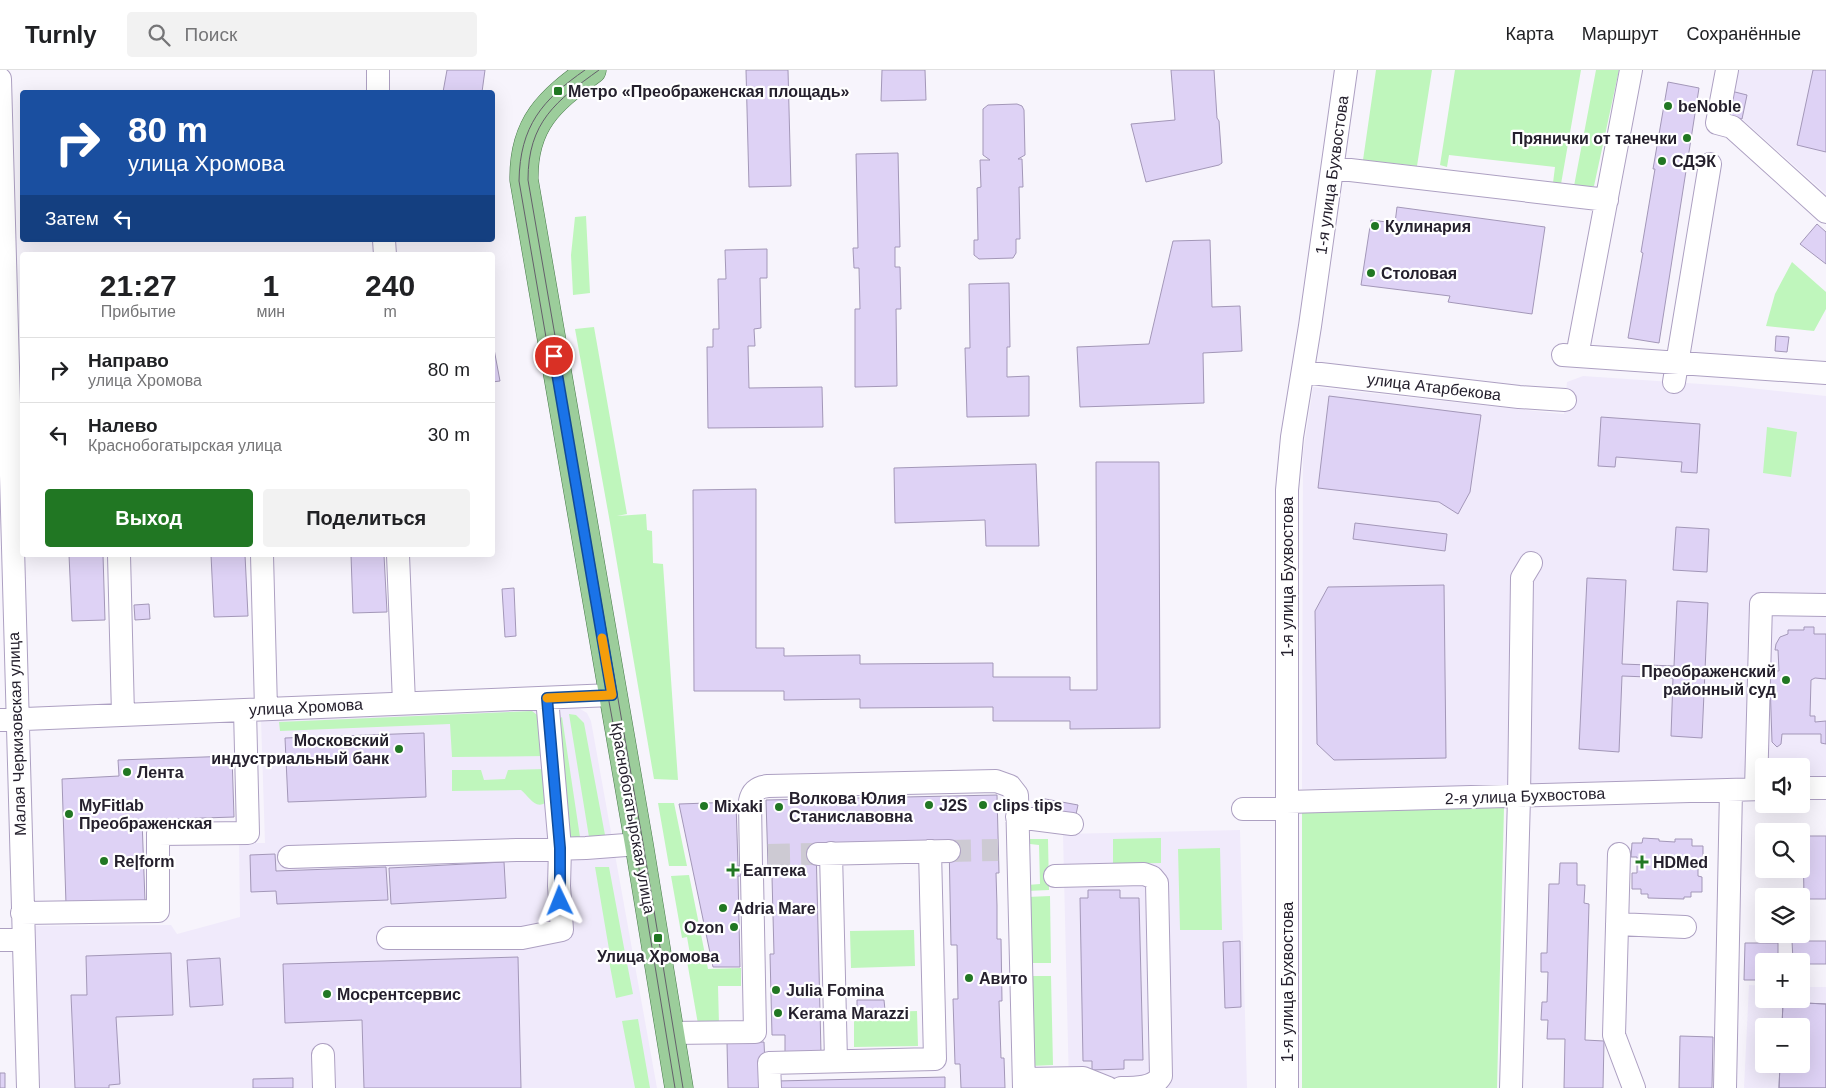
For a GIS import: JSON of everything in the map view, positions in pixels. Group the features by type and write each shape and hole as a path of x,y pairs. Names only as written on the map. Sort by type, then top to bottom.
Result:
{"main road":[{"name":"Краснобогатырская улица","path":"592,70 560,94 540,117 528,140 524,180 639,844 679,1088"}],"street":[{"path":"378,70 378,90"},
{"name":"1-я улица Бухвостова","path":"1287,1088 1287,490 1292,437 1346,70"},
{"path":"1631,70 1607,200 1570,355 1675,372 1826,373"},
{"path":"1727,70 1717,123 1732,127 1826,212"},
{"name":"Малая Черкизовская улица","path":"0,79 13,169 3,254 8,720 22,913 28,1088"},
{"path":"1675,372 1710,164"},
{"path":"1333,168 1607,200"},
{"name":"улица Атарбекова","path":"1303,372 1519,397 1566,400"},
{"path":"119,557 123,715"},
{"path":"22,913 158,911 158,834 248,833 262,557"},
{"path":"398,557 404,703"},
{"path":"1511,1088 1519,797 1522,578 1531,563"},
{"path":"1760,758 1761,604 1826,605"},
{"name":"улица Хромова","path":"8,720 612,695"},
{"path":"388,938 522,938 562,930 559,886 560,848 547,698"},
{"path":"670,1034 755,1032 755,863 750,798 755,790 765,786 996,781 1010,786 1017,795 1017,817 1008,849 1024,1083 1083,1078 1108,1088"},
{"path":"1810,788 1826,788"},
{"name":"2-я улица Бухвостова","path":"1243,809 1287,805 1755,789"},
{"path":"1724,1088 1731,790"},
{"path":"1017,817 1072,824"},
{"path":"289,857 639,844"},
{"path":"770,1088 769,1063 935,1059 940,851 824,854 836,1061"},
{"path":"1619,854 1614,1035 1634,1088"},
{"path":"1055,876 1144,874 1152,877 1157,883 1161,1076 1155,1084 1149,1087 1121,1088"},
{"path":"1617,924 1685,927"},
{"path":"0,940 23,940"},
{"path":"323,1055 324,1088"}],"shaded area":[{"path":"1735,70 1826,70 1826,194 1742,119 1726,115"},
{"path":"1583,376 1731,386 1826,396 1826,778 1810,778 1810,758 1755,758 1755,779 1504,787 1302,789 1303,453 1313,387 1564,414 1567,382"},
{"path":"572,704 587,713 591,721 657,1088 39,1088 33,926 171,925 177,934 240,917 239,843 265,843 261,719"},
{"path":"1240,830 1247,1088 1069,1088 1063,834"},
{"path":"1749,985 1755,985 1755,1008 1810,1008 1810,987 1826,987 1826,1088 1744,1088"}],"green space":[{"path":"1376,70 1432,70 1417,166 1363,160"},
{"path":"1455,70 1581,70 1561,184 1553,183 1555,167 1449,155 1447,167 1440,165"},
{"path":"1596,70 1619,70 1594,186 1574,186"},
{"path":"586,216 590,293 573,295 571,255 575,217"},
{"path":"1792,262 1826,292 1826,309 1814,331 1766,326 1775,294"},
{"path":"594,327 627,514 617,516 646,514 647,530 652,531 653,563 663,564 678,780 654,779 575,329"},
{"path":"1767,427 1797,432 1791,477 1763,473"},
{"path":"532,711 541,718 546,756 452,757 450,724 280,731 279,722"},
{"path":"569,714 576,715 584,723 605,835 589,837"},
{"path":"562,717 580,837 570,838 559,719"},
{"path":"546,769 547,801 539,805 533,802 521,790 452,791 452,770 481,770 484,780 505,779 508,770"},
{"path":"658,803 674,803 687,866 669,866"},
{"path":"1504,808 1497,1088 1302,1088 1302,810"},
{"path":"1161,838 1161,863 1113,864 1113,839"},
{"path":"1030,839 1048,839 1049,890 1027,891 1027,885 1040,884 1039,845 1030,844"},
{"path":"1220,848 1222,930 1180,930 1178,849"},
{"path":"595,867 609,867 625,953 610,955"},
{"path":"689,875 708,969 741,968 741,986 718,986 719,1024 698,1024 687,961 691,960 687,937 682,938 671,876"},
{"path":"1050,896 1051,963 1029,963 1027,897"},
{"path":"914,930 915,966 851,968 850,931"},
{"path":"626,958 633,994 616,998 609,961"},
{"path":"1029,976 1051,976 1053,1065 1031,1066"},
{"path":"917,1011 918,1046 854,1047 854,1013"},
{"path":"638,1019 650,1088 635,1088 622,1021"}],"building":[{"path":"447,70 485,70 482,90 443,90"},
{"path":"746,70 788,70 791,186 749,187"},
{"path":"882,70 925,70 926,100 881,101"},
{"path":"1171,70 1214,70 1222,163 1146,182 1131,124 1175,120"},
{"path":"1813,70 1826,70 1826,152 1797,145"},
{"path":"1668,82 1699,88 1659,343 1628,338 1643,253 1641,252 1655,169 1653,169"},
{"path":"1731,91 1747,95 1742,119 1726,115"},
{"path":"1017,104 1022,106 1024,110 1025,155 1018,159 1022,159 1023,187 1019,187 1020,239 1016,239 1016,253 1013,258 979,259 974,255 974,240 978,240 977,188 981,187 980,160 990,160 983,155 983,109 988,105"},
{"path":"898,153 900,247 895,247 895,267 900,267 901,309 896,309 897,386 855,387 855,309 860,309 859,268 854,268 853,248 858,248 856,154"},
{"path":"1397,207 1545,227 1532,314 1448,302 1450,296 1361,285 1371,220 1395,223"},
{"path":"1817,224 1826,232 1826,264 1800,244"},
{"path":"1210,240 1212,307 1240,306 1242,351 1203,353 1204,403 1080,407 1077,347 1149,344 1173,241"},
{"path":"767,249 767,278 760,278 761,328 754,329 755,346 748,346 749,388 822,387 823,427 708,428 707,347 713,347 713,329 719,329 718,279 726,279 725,250"},
{"path":"1009,283 1010,347 1007,347 1007,377 1029,376 1029,416 967,417 965,348 970,348 969,284"},
{"path":"1776,336 1789,337 1787,352 1775,351"},
{"path":"495,354 500,381 495,382"},
{"path":"1329,396 1481,415 1470,492 1458,514 1439,502 1318,488"},
{"path":"1601,417 1700,424 1697,473 1681,472 1682,462 1616,457 1615,467 1598,466"},
{"path":"1096,462 1159,462 1160,728 1070,729 1070,721 993,721 993,707 860,708 860,699 784,700 784,691 694,691 693,490 756,489 756,648 784,648 784,656 860,655 860,664 993,663 993,677 1070,677 1070,690 1097,690"},
{"path":"1036,464 1039,546 986,546 985,520 895,523 894,468"},
{"path":"1355,523 1447,534 1445,551 1353,539"},
{"path":"1676,527 1709,529 1707,572 1673,570"},
{"path":"69,557 103,557 105,620 72,621"},
{"path":"211,557 245,557 248,616 214,617"},
{"path":"351,557 384,557 387,612 353,613"},
{"path":"1587,578 1626,580 1622,664 1674,666 1677,601 1708,603 1702,738 1671,736 1673,678 1622,676 1619,752 1579,749"},
{"path":"1444,585 1446,758 1334,760 1317,744 1315,611 1328,587"},
{"path":"514,588 516,636 505,637 502,589"},
{"path":"149,604 150,619 135,620 134,605"},
{"path":"1804,627 1814,627 1814,634 1826,634 1826,679 1815,678 1811,680 1810,716 1815,716 1815,722 1826,721 1826,744 1821,743 1821,734 1782,734 1781,744 1777,747 1772,742 1770,681 1770,671 1779,671 1778,650 1775,650 1776,644 1780,637 1788,634 1788,630 1804,630"},
{"path":"424,733 426,797 288,802 285,738"},
{"name":"Re|form","path":"232,756 234,817 142,820 145,901 66,904 62,779 119,776 118,760"},
{"path":"997,795 999,873 996,873 997,939 1001,939 1002,1001 999,1001 1001,1058 1004,1058 1005,1088 961,1088 960,1064 955,1064 953,999 958,999 957,945 951,945 949,842 816,845 821,1053 785,1054 785,1035 772,1035 770,954 774,954 772,877 738,876 740,967 713,967 679,804 736,802 738,866 768,866 766,800"},
{"path":"1040,798 1078,805 1075,819 1038,812"},
{"path":"1810,836 1826,836 1826,899 1810,899 1810,888 1804,888 1804,878 1810,878"},
{"path":"1643,838 1675,842 1675,839 1692,839 1692,846 1703,846 1703,860 1698,860 1698,876 1702,877 1702,892 1691,892 1691,897 1684,897 1684,899 1648,898 1648,894 1641,894 1641,889 1632,889 1632,873 1637,873 1637,857 1631,857 1632,843 1642,843"},
{"path":"275,854 276,871 386,867 388,900 277,904 276,891 251,892 250,855"},
{"path":"504,862 506,898 391,904 389,868"},
{"path":"1560,863 1577,863 1577,885 1585,885 1584,903 1589,904 1585,1040 1604,1041 1603,1088 1564,1088 1565,1039 1547,1039 1548,1020 1541,1020 1542,1002 1547,1002 1548,972 1541,972 1541,953 1547,953 1549,884 1559,884"},
{"path":"1088,890 1120,890 1120,898 1139,898 1143,1060 1124,1060 1124,1069 1092,1070 1092,1061 1083,1061 1080,898 1088,898"},
{"path":"1240,941 1241,1007 1225,1008 1223,942"},
{"path":"1826,941 1826,964 1810,964 1810,953 1793,953 1792,943"},
{"path":"1745,943 1778,943 1778,953 1755,953 1755,980 1744,980"},
{"path":"171,953 173,1015 116,1017 120,1084 109,1085 109,1088 75,1088 71,995 87,995 86,956"},
{"path":"518,957 521,1088 364,1088 362,1020 285,1023 283,964"},
{"path":"220,958 223,1005 190,1007 187,960"},
{"path":"857,1000 884,1000 885,1010 857,1011"},
{"path":"1810,1003 1826,1004 1826,1088 1779,1088 1780,1073 1810,1073 1810,1018 1782,1018 1783,1008 1810,1008"},
{"path":"1810,1003 1826,1004 1826,1088 1779,1088 1780,1073 1810,1073 1810,1018 1782,1018 1783,1008 1810,1008"},
{"path":"1680,1036 1713,1037 1712,1088 1679,1088"},
{"path":"764,1042 766,1088 728,1088 727,1043"},
{"path":"0,1073 5,1073 5,1088 0,1088"},
{"path":"945,1077 945,1088 778,1088 777,1081"},
{"path":"293,1078 293,1088 253,1088 253,1079"}],"tunnel":[{"path":"949,851 998,850"},
{"path":"768,855 816,854"}],"tram line":[{"path":"585,70 557,92 536,116 524,145 520,162 519,181 635,844 675,1088"},
{"path":"599,70 570,92 547,115 533,143 529,160 528,180 643,843 683,1088"}],"slow traffic":[{"path":"547,698 612,695 602,638"}],"place":[{"name":"Метро «Преображенская площадь»","path":"558,91"},
{"name":"beNoble","path":"1668,106"},
{"name":"Прянички от танечки","path":"1687,138"},
{"name":"СДЭК","path":"1662,161"},
{"name":"Кулинария","path":"1375,226"},
{"name":"Столовая","path":"1371,273"},
{"name":"Преображенский районный суд","path":"1786,680"},
{"name":"Московский индустриальный банк","path":"399,749"},
{"name":"Лента","path":"127,772"},
{"name":"J2S","path":"929,805"},
{"name":"clips tips","path":"983,805"},
{"name":"Mixaki","path":"704,806"},
{"name":"Волкова Юлия Станиславовна","path":"779,807"},
{"name":"MyFitlab Преображенская","path":"69,814"},
{"name":"Re|form","path":"104,861"},
{"name":"HDMed","path":"1642,862"},
{"name":"Еаптека","path":"733,870"},
{"name":"Adria Mare","path":"723,908"},
{"name":"Ozon","path":"734,927"},
{"name":"Улица Хромова","path":"658,938"},
{"name":"Авито","path":"969,978"},
{"name":"Julia Fomina","path":"776,990"},
{"name":"Мосрентсервис","path":"327,994"},
{"name":"Kerama Marazzi","path":"778,1013"}],"route":[{"path":"554,356 612,695 547,698 560,848 560,901"}]}
